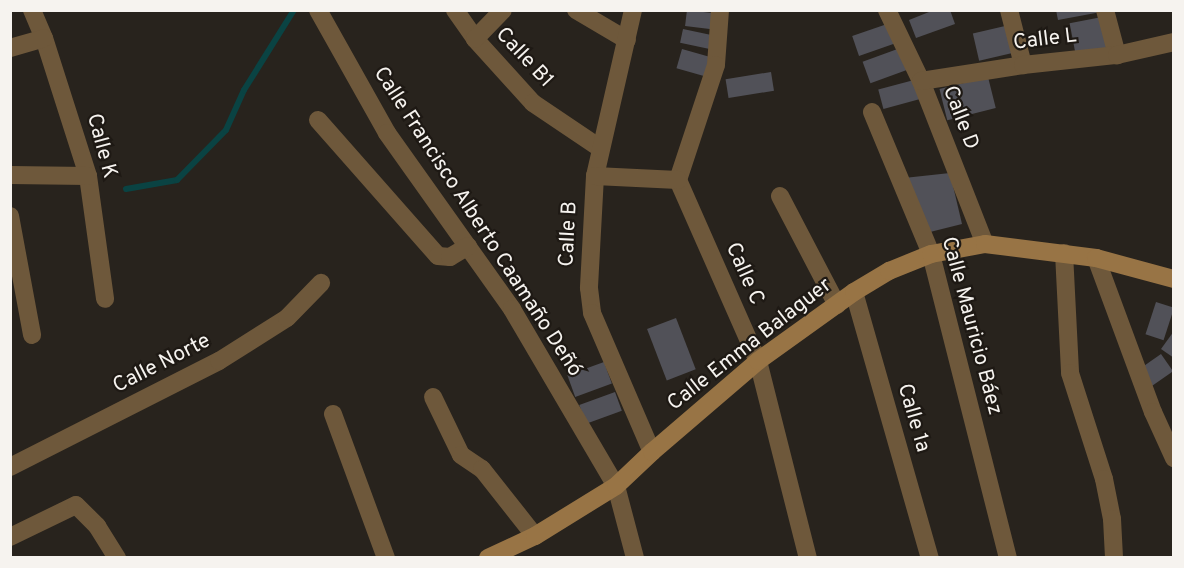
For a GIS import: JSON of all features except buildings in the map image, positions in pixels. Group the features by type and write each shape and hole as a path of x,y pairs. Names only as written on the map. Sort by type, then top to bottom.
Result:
{"street":[{"name":"Calle K","path":"32,10 44,38 88,176 105,299"},
{"name":"Calle Francisco Alberto Caamaño Deñó","path":"318,10 387,133 512,309 616,486 635,558"},
{"name":"Calle B1","path":"455,10 475,39 533,103 600,148"},
{"path":"475,39 503,10"},
{"path":"576,10 627,40"},
{"name":"Calle B","path":"633,10 595,176 589,288 592,314 652,452"},
{"path":"595,176 678,180 716,65 720,10"},
{"name":"Calle D","path":"887,10 921,81 985,244"},
{"path":"1009,10 1023,65"},
{"path":"1105,10 1117,55"},
{"path":"10,48 44,38"},
{"name":"Calle L","path":"921,81 1023,65 1117,55 1173,42"},
{"name":"Calle Mauricio Báez","path":"872,112 931,254 1008,558"},
{"path":"318,120 424,243 438,256 450,257 468,246"},
{"path":"10,175 88,176"},
{"name":"Calle C","path":"678,180 758,361 808,558"},
{"path":"780,196 837,304"},
{"path":"10,216 32,335"},
{"name":"Calle Emma Balaguer","path":"488,558 535,536 616,486 758,361 854,292 889,271 931,254 985,244 1096,258 1173,279"},
{"path":"1064,253 1070,373 1104,479 1112,519 1114,558"},
{"path":"1096,258 1153,412 1173,458"},
{"path":"1152,272 1173,289"},
{"name":"Calle Norte","path":"10,467 219,361 287,318 321,283"},
{"name":"Calle 1a","path":"854,292 930,558"},
{"path":"433,397 461,455 482,469 535,536"},
{"path":"333,414 386,558"},
{"path":"10,537 75,505 97,526 117,558"}],"waterway":[{"path":"126,189 177,180 226,130 244,90 294,10"}]}
